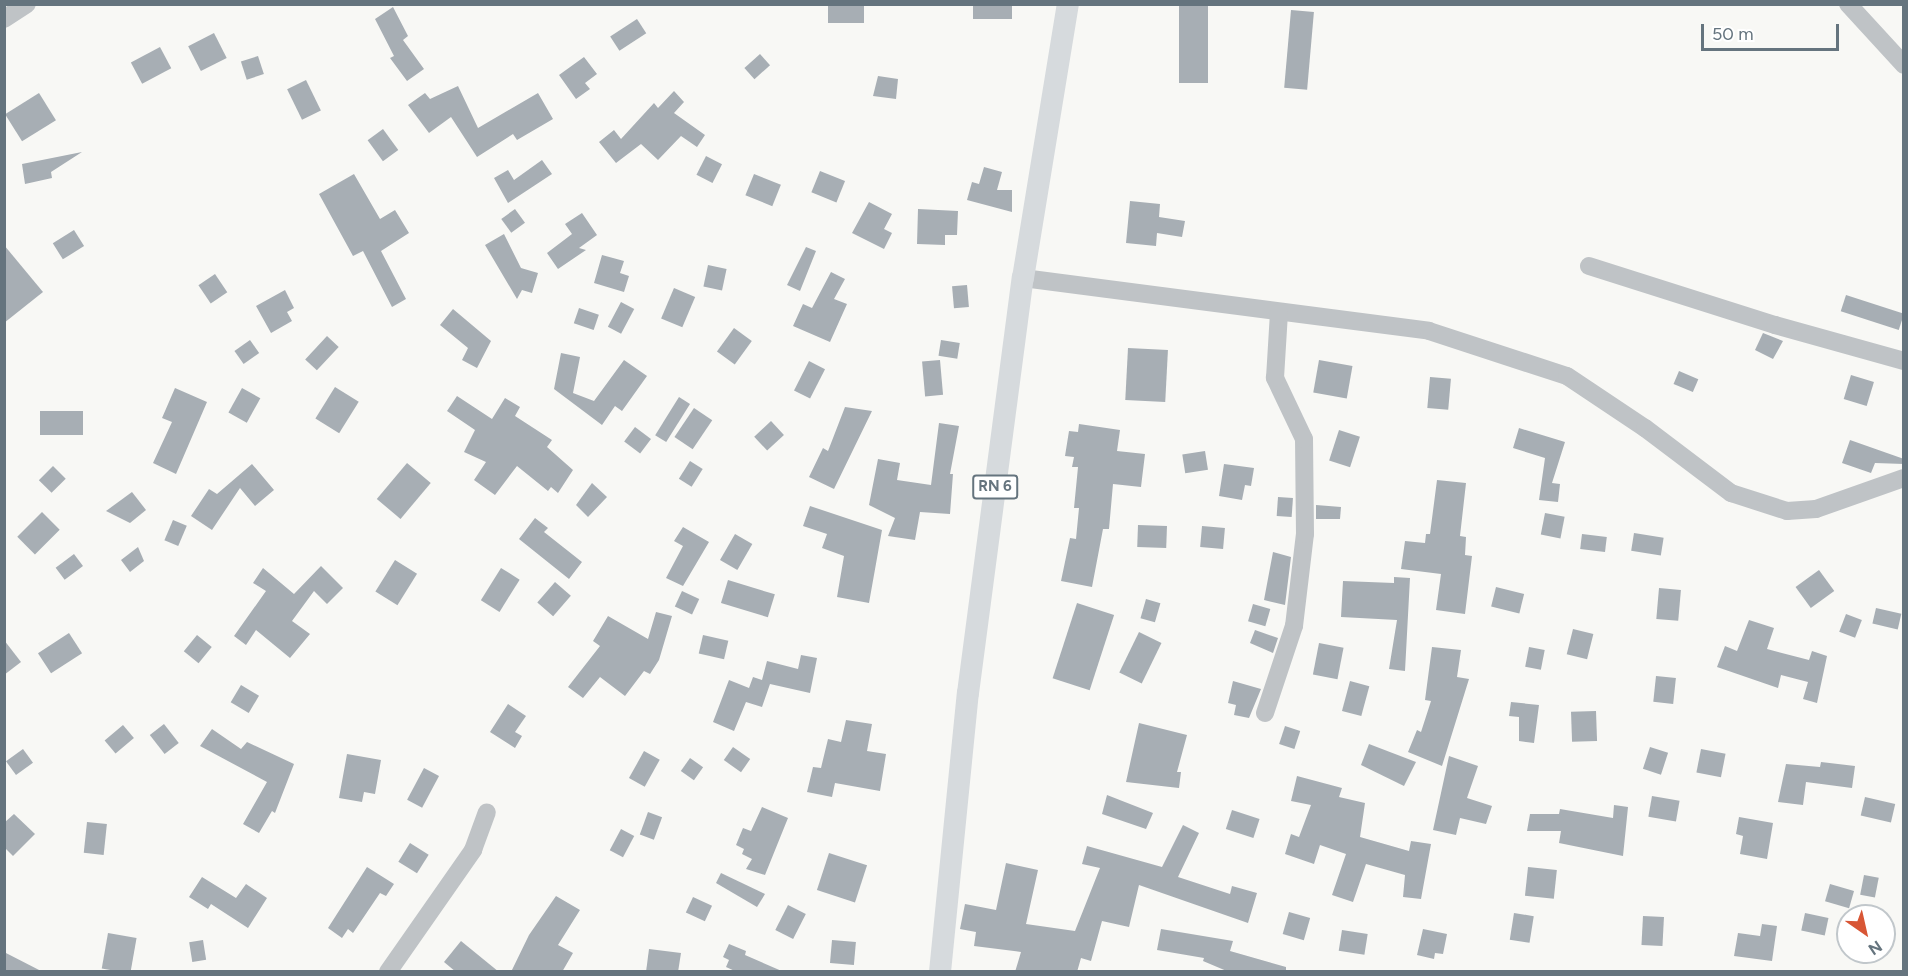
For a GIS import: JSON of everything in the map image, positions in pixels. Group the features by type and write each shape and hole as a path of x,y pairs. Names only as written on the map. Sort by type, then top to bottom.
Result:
{"main road":[{"name":"RN 6","path":"940,972 968,693 1023,278 1068,4"}],"street":[{"path":"4,19 27,4"},
{"path":"1848,4 1904,65"},
{"path":"1589,266 1775,326 1904,361"},
{"path":"1023,278 1429,331 1567,376 1645,428 1731,493 1787,511 1816,508 1904,478"},
{"path":"1264,713 1294,626 1305,534 1304,439 1275,378 1280,313"},
{"path":"388,972 473,850 487,812"}],"building":[{"path":"828,4 864,4 864,23 828,23"},
{"path":"973,4 1012,4 1012,19 973,19"},
{"path":"1179,4 1208,4 1208,83 1179,83"},
{"path":"393,7 408,36 403,40 424,69 407,81 390,58 394,56 375,19"},
{"path":"1291,10 1314,12 1307,90 1284,88"},
{"path":"637,19 646,33 619,51 610,36"},
{"path":"214,33 227,58 201,71 188,46"},
{"path":"160,47 171,68 142,84 131,62"},
{"path":"760,54 770,65 754,79 744,68"},
{"path":"258,56 264,74 247,80 241,62"},
{"path":"584,57 597,74 585,83 590,89 576,99 559,75"},
{"path":"878,76 898,79 896,99 873,96"},
{"path":"306,80 321,111 302,120 287,89"},
{"path":"458,86 478,128 538,93 553,119 517,140 513,134 477,157 451,117 429,133 408,105 425,93 430,99"},
{"path":"674,91 684,102 674,113 705,135 697,147 681,136 658,160 641,144 616,163 599,142 614,130 621,139 654,103 658,108"},
{"path":"39,93 56,120 22,141 5,114"},
{"path":"383,129 398,150 383,161 368,140"},
{"path":"82,152 51,172 52,178 25,184 22,164"},
{"path":"706,156 722,164 713,183 696,175"},
{"path":"542,160 552,174 508,203 494,178 508,170 514,180"},
{"path":"984,167 1002,172 997,190 1012,190 1012,212 967,200 972,182 979,184"},
{"path":"820,171 845,181 836,202 811,192"},
{"path":"354,174 380,219 395,210 409,233 381,251 406,299 392,307 363,251 353,256 319,194"},
{"path":"754,174 781,185 772,206 745,195"},
{"path":"1130,201 1160,204 1159,217 1185,221 1182,237 1157,233 1156,246 1126,243"},
{"path":"869,202 892,214 884,229 892,233 884,249 852,233"},
{"path":"515,209 525,223 511,233 501,219"},
{"path":"918,209 958,211 957,235 945,235 945,245 917,244"},
{"path":"582,213 597,235 579,248 586,250 558,269 547,253 572,234 565,224"},
{"path":"74,230 84,246 63,259 53,243"},
{"path":"504,234 521,268 538,273 532,293 522,290 517,299 485,245"},
{"path":"4,245 43,292 4,323"},
{"path":"806,247 816,251 800,291 787,285"},
{"path":"602,255 624,261 620,273 629,276 624,292 594,283"},
{"path":"708,265 727,269 722,290 703,287"},
{"path":"831,272 845,279 834,299 847,304 830,342 793,326 803,304 812,308"},
{"path":"215,274 227,292 211,303 198,285"},
{"path":"967,285 969,307 954,308 952,286"},
{"path":"674,288 695,297 682,327 661,318"},
{"path":"285,290 294,308 287,312 292,321 271,333 256,306"},
{"path":"1846,295 1904,314 1899,330 1841,311"},
{"path":"621,302 634,309 621,334 608,327"},
{"path":"579,308 599,315 594,330 574,323"},
{"path":"453,309 491,341 477,368 462,360 468,348 440,325"},
{"path":"734,328 752,341 735,364 717,351"},
{"path":"1763,333 1783,341 1773,359 1755,350"},
{"path":"327,336 339,347 317,370 305,359"},
{"path":"250,340 259,353 244,364 234,351"},
{"path":"941,340 960,343 957,359 938,356"},
{"path":"1128,348 1168,350 1165,402 1125,400"},
{"path":"561,353 580,357 573,393 594,401 624,360 647,376 622,411 615,406 602,425 554,389"},
{"path":"940,360 943,395 925,396 922,362"},
{"path":"1319,360 1352,366 1347,398 1313,392"},
{"path":"809,361 825,369 810,399 794,390"},
{"path":"1679,371 1698,379 1693,392 1674,384"},
{"path":"1851,375 1874,382 1867,406 1844,399"},
{"path":"1430,377 1451,379 1448,410 1427,408"},
{"path":"335,387 359,402 339,433 315,418"},
{"path":"175,388 207,402 176,474 153,463 172,422 162,418"},
{"path":"242,388 260,398 247,423 228,412"},
{"path":"457,396 492,419 505,398 520,407 515,416 552,440 547,447 573,470 558,493 551,487 548,491 517,466 495,495 474,480 486,462 464,452 475,430 447,411"},
{"path":"679,397 690,404 666,442 655,435"},
{"path":"845,407 872,411 834,489 809,477 823,448 828,451"},
{"path":"694,408 712,420 693,449 674,437"},
{"path":"40,411 83,411 83,435 40,435"},
{"path":"771,421 784,435 767,451 754,437"},
{"path":"939,423 959,426 950,474 953,474 950,514 920,512 915,540 888,536 895,518 869,505 878,459 900,463 897,480 931,485"},
{"path":"1079,424 1120,430 1117,451 1145,454 1141,487 1113,484 1109,529 1103,529 1092,587 1061,581 1070,538 1076,539 1079,508 1074,508 1078,467 1072,467 1074,457 1065,456 1069,431 1078,432"},
{"path":"635,427 651,439 640,453 624,441"},
{"path":"1519,428 1565,442 1552,483 1560,484 1558,502 1539,500 1545,458 1513,448"},
{"path":"1339,430 1360,437 1350,467 1329,460"},
{"path":"1850,440 1904,459 1904,464 1875,463 1871,473 1842,463"},
{"path":"1205,451 1208,470 1185,473 1182,455"},
{"path":"690,461 703,469 692,487 679,479"},
{"path":"407,463 431,483 401,519 377,499"},
{"path":"252,464 274,490 255,506 240,488 212,530 191,516 209,489 217,494"},
{"path":"1224,464 1254,468 1251,486 1245,485 1242,500 1219,496"},
{"path":"53,466 66,479 52,493 39,480"},
{"path":"1437,480 1466,483 1460,536 1466,537 1465,555 1472,556 1465,614 1436,610 1441,574 1401,569 1405,541 1425,543 1426,534 1430,534"},
{"path":"592,483 607,497 588,517 576,505"},
{"path":"132,492 146,510 130,523 106,511"},
{"path":"1278,497 1293,498 1292,517 1277,516"},
{"path":"1316,505 1341,507 1340,519 1316,519"},
{"path":"810,506 882,530 869,603 837,597 844,556 822,548 827,534 803,526"},
{"path":"42,512 60,530 35,554 17,537"},
{"path":"1545,513 1565,517 1560,538 1541,535"},
{"path":"535,518 548,528 544,532 582,562 569,579 519,539"},
{"path":"173,520 187,526 178,546 164,540"},
{"path":"1138,525 1167,526 1166,548 1137,547"},
{"path":"1202,526 1225,528 1223,549 1200,547"},
{"path":"683,527 709,542 683,586 666,578 683,546 674,541"},
{"path":"1634,533 1664,538 1661,555 1631,551"},
{"path":"735,534 752,544 737,570 720,560"},
{"path":"1582,534 1607,537 1605,552 1580,549"},
{"path":"138,547 144,561 130,572 121,560"},
{"path":"1273,552 1291,557 1285,605 1264,600"},
{"path":"74,554 83,566 65,580 56,568"},
{"path":"395,560 417,574 397,605 375,591"},
{"path":"321,566 343,588 327,604 314,591 292,621 310,634 290,658 256,630 246,645 234,636 266,591 253,583 263,568 294,594"},
{"path":"501,568 520,580 500,612 481,600"},
{"path":"1819,570 1834,591 1811,608 1796,587"},
{"path":"1394,577 1410,578 1405,671 1389,669 1397,620 1341,617 1343,581 1394,583"},
{"path":"728,580 775,594 768,617 721,603"},
{"path":"555,582 571,596 553,616 537,602"},
{"path":"1496,587 1524,594 1519,613 1491,606"},
{"path":"1659,588 1681,590 1678,621 1656,619"},
{"path":"682,591 699,599 692,614 675,606"},
{"path":"1146,599 1160,603 1155,622 1140,618"},
{"path":"1077,603 1114,615 1090,690 1053,678"},
{"path":"1253,604 1270,609 1265,626 1248,621"},
{"path":"1876,608 1901,614 1898,629 1872,624"},
{"path":"656,612 672,616 659,660 650,674 644,671 625,696 600,677 583,698 568,687 600,646 593,641 608,616 648,639"},
{"path":"1846,614 1862,620 1855,638 1839,632"},
{"path":"1749,620 1774,628 1767,649 1809,660 1812,651 1827,656 1817,703 1803,699 1808,682 1781,675 1778,688 1717,667 1725,646 1737,651"},
{"path":"1573,629 1593,634 1587,659 1567,654"},
{"path":"1255,630 1278,638 1273,653 1250,643"},
{"path":"1139,632 1161,643 1142,683 1119,672"},
{"path":"69,633 82,653 51,673 38,653"},
{"path":"197,635 212,647 199,663 184,651"},
{"path":"703,635 728,641 724,659 699,654"},
{"path":"4,640 21,662 4,675"},
{"path":"1319,643 1344,648 1337,679 1313,674"},
{"path":"1432,647 1461,650 1457,677 1469,679 1442,766 1408,752 1417,730 1421,732 1431,701 1425,700"},
{"path":"1529,647 1545,650 1541,670 1525,667"},
{"path":"801,655 817,658 810,693 770,684 762,707 746,702 734,731 713,722 729,680 749,688 753,677 762,680 767,661 798,669"},
{"path":"1656,676 1676,678 1673,704 1653,702"},
{"path":"1233,681 1261,689 1249,718 1234,715 1236,705 1228,703"},
{"path":"1350,681 1369,686 1361,716 1342,711"},
{"path":"241,685 259,696 249,713 231,702"},
{"path":"1511,702 1539,705 1534,743 1519,741 1519,717 1509,716"},
{"path":"508,704 526,716 515,732 522,736 515,748 490,732"},
{"path":"1596,711 1597,741 1572,742 1571,712"},
{"path":"846,720 872,724 867,751 886,754 880,791 835,783 832,797 807,792 813,767 821,768 828,739 841,742"},
{"path":"1139,723 1187,735 1177,772 1181,772 1179,788 1126,782"},
{"path":"164,724 179,743 165,754 150,735"},
{"path":"123,725 134,738 116,753 105,740"},
{"path":"1285,726 1300,731 1294,749 1279,744"},
{"path":"212,729 241,749 247,742 294,764 275,813 272,811 259,833 243,824 267,782 200,746"},
{"path":"1369,744 1416,762 1404,786 1361,765"},
{"path":"733,747 750,759 741,772 724,760"},
{"path":"1650,747 1668,753 1661,775 1643,769"},
{"path":"23,749 33,763 16,775 6,761"},
{"path":"1701,749 1726,754 1721,777 1696,773"},
{"path":"644,751 660,760 645,787 629,778"},
{"path":"347,754 381,760 375,794 364,792 362,802 339,798"},
{"path":"1449,756 1478,766 1467,798 1492,806 1486,824 1460,818 1456,835 1433,830"},
{"path":"690,758 703,767 694,780 681,771"},
{"path":"1821,762 1855,766 1852,788 1806,782 1803,805 1778,802 1786,764 1820,767"},
{"path":"424,768 439,776 422,808 407,800"},
{"path":"1297,776 1342,788 1339,797 1365,803 1360,837 1409,851 1411,841 1431,844 1421,899 1403,897 1405,875 1366,864 1353,902 1332,895 1346,854 1320,845 1314,864 1285,854 1291,834 1299,837 1311,805 1291,801"},
{"path":"1107,795 1153,813 1146,829 1102,814"},
{"path":"1652,796 1680,801 1676,822 1648,817"},
{"path":"1865,797 1895,804 1891,822 1861,816"},
{"path":"1614,805 1628,807 1623,856 1559,843 1561,831 1527,831 1530,814 1559,814 1560,809 1613,818"},
{"path":"762,807 788,818 765,875 746,869 752,859 742,854 744,849 736,845 743,828 751,831"},
{"path":"1232,810 1260,819 1253,838 1226,829"},
{"path":"648,812 662,817 654,840 640,835"},
{"path":"14,814 35,834 13,856 4,847 4,823"},
{"path":"1739,817 1773,823 1767,859 1740,854 1743,836 1736,834"},
{"path":"87,822 107,824 104,855 84,853"},
{"path":"1183,825 1199,833 1178,877 1230,894 1232,886 1257,893 1248,923 1139,885 1129,927 1102,921 1091,961 1081,958 1077,972 1015,972 1021,952 974,946 976,932 960,929 965,904 996,910 1006,863 1038,870 1026,924 1075,931 1100,868 1082,864 1087,846 1162,867"},
{"path":"621,829 634,836 623,857 610,850"},
{"path":"410,843 429,855 417,873 398,862"},
{"path":"829,853 867,865 855,902 817,890"},
{"path":"367,867 394,884 386,896 380,893 353,933 348,929 342,938 328,928"},
{"path":"1528,867 1557,870 1554,899 1525,896"},
{"path":"721,873 765,894 757,907 716,883"},
{"path":"1864,875 1879,878 1875,897 1860,895"},
{"path":"202,877 236,898 246,884 267,898 248,928 211,904 208,909 189,897"},
{"path":"1830,884 1854,891 1850,904 1836,904 1825,901"},
{"path":"556,896 580,910 558,945 573,953 562,972 511,972 529,935"},
{"path":"693,897 712,906 705,921 686,912"},
{"path":"788,905 806,914 793,939 775,930"},
{"path":"1289,912 1310,918 1304,940 1283,934"},
{"path":"1514,913 1534,916 1530,943 1510,940"},
{"path":"1805,913 1828,918 1825,936 1801,931"},
{"path":"1643,916 1664,917 1662,946 1641,945"},
{"path":"1762,924 1777,926 1772,961 1734,956 1738,933 1760,936"},
{"path":"1161,929 1233,941 1230,951 1286,967 1286,972 1229,972 1203,961 1204,958 1157,950"},
{"path":"1423,929 1447,934 1443,954 1435,953 1434,959 1417,955"},
{"path":"1342,930 1368,934 1364,955 1339,951"},
{"path":"108,933 137,938 131,972 102,968"},
{"path":"203,940 206,960 192,962 189,942"},
{"path":"832,940 856,942 854,965 830,963"},
{"path":"461,941 499,972 456,972 444,962"},
{"path":"729,944 746,951 745,955 784,972 737,972 726,967 729,960 723,957"},
{"path":"649,949 681,953 678,972 646,972"},
{"path":"4,952 43,972 4,972"}]}
